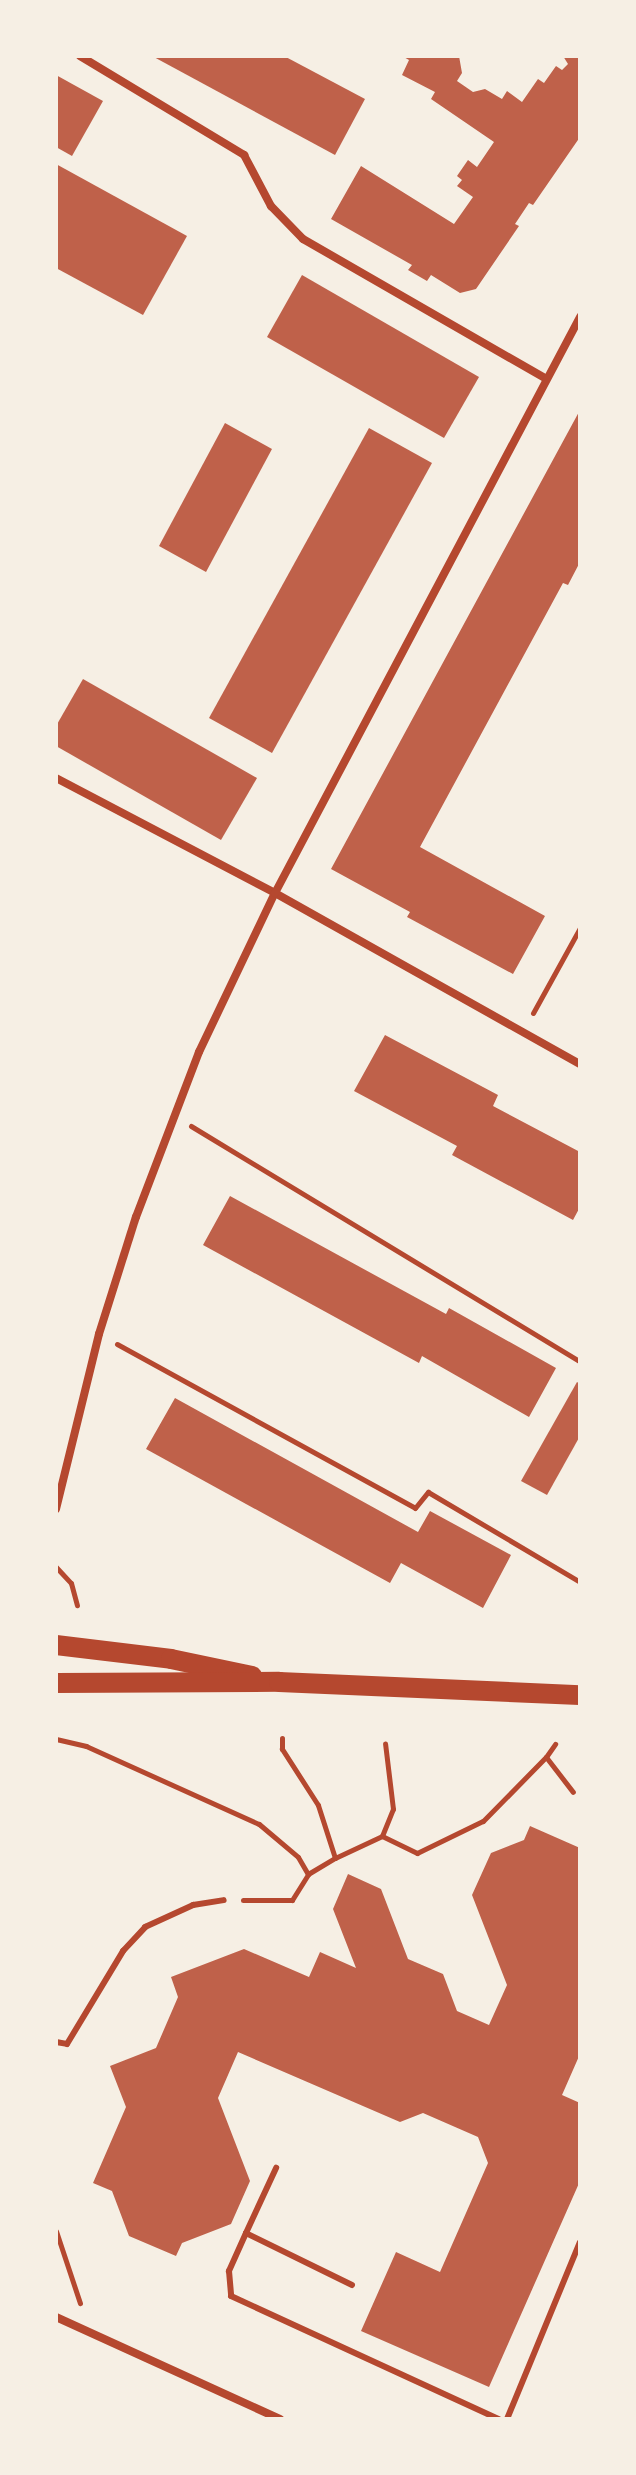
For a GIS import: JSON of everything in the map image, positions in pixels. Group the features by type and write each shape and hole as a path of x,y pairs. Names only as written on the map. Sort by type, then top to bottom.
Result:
{"main road":[{"path":"56,1645 171,1659 279,1682"},
{"path":"56,1683 279,1682 580,1695"}],"street":[{"path":"80,56 244,155 271,206 303,239 546,379"},
{"path":"56,1509 99,1334 173,1116 235,972 580,317"},
{"path":"56,778 275,893 580,1064"},
{"path":"56,2317 280,2419"}],"lane":[{"path":"56,2042 67,2044 123,1951 145,1927 193,1905 224,1900"},
{"path":"276,2168 229,2271 231,2296 499,2419"},
{"path":"246,2233 352,2285"},
{"path":"507,2419 580,2242"}],"path":[{"path":"523,1031 580,928"},
{"path":"173,1116 580,1362"},
{"path":"99,1334 415,1508 428,1492 580,1582"},
{"path":"56,1567 71,1583 77,1605"},
{"path":"282,1738 282,1749 318,1805 335,1858"},
{"path":"56,1739 86,1746 259,1824 298,1857 308,1874"},
{"path":"224,1900 292,1900 308,1874 382,1836 393,1809 385,1743"},
{"path":"382,1836 417,1853 483,1821 555,1744"},
{"path":"546,1757 573,1792"},
{"path":"56,2231 75,2280 87,2331"}],"building":[{"path":"152,56 284,56 365,99 335,155"},
{"path":"402,56 459,56 462,73 457,81 473,92 485,89 502,99 507,91 522,102 538,79 544,83 556,66 562,70 568,64 563,56 580,56 580,137 533,205 529,203 515,224 519,226 476,289 460,293 431,275 427,281 408,270 412,265 331,219 361,166 454,224 473,197 457,186 462,180 457,176 468,160 477,167 494,142 431,99 435,92 402,75 409,60"},
{"path":"56,75 103,101 72,156 56,147"},
{"path":"56,164 187,236 143,315 56,268"},
{"path":"302,275 479,377 444,438 267,337"},
{"path":"580,410 580,562 568,585 563,583 420,847 545,916 513,974 407,917 410,912 331,869"},
{"path":"225,423 272,449 206,572 159,546"},
{"path":"369,428 432,463 272,753 209,718"},
{"path":"83,679 257,778 221,840 56,746 56,726"},
{"path":"385,1035 498,1095 493,1106 580,1152 580,1207 573,1220 452,1155 457,1146 354,1091"},
{"path":"230,1196 446,1314 449,1308 556,1368 529,1417 422,1356 419,1363 203,1245"},
{"path":"577,1382 580,1384 580,1436 547,1495 521,1481"},
{"path":"175,1398 418,1532 430,1511 511,1555 483,1608 401,1563 390,1583 146,1449"},
{"path":"530,1826 580,1848 580,2054 562,2095 580,2103 580,2181 489,2387 361,2331 396,2252 440,2272 488,2163 478,2137 423,2113 400,2122 238,2052 218,2098 250,2181 231,2224 182,2243 176,2256 129,2236 112,2191 93,2183 126,2107 110,2066 156,2048 178,1997 171,1977 244,1949 309,1977 320,1952 356,1968 333,1909 348,1874 381,1889 408,1959 443,1974 457,2011 489,2025 507,1985 472,1895 491,1853 524,1840"}]}
